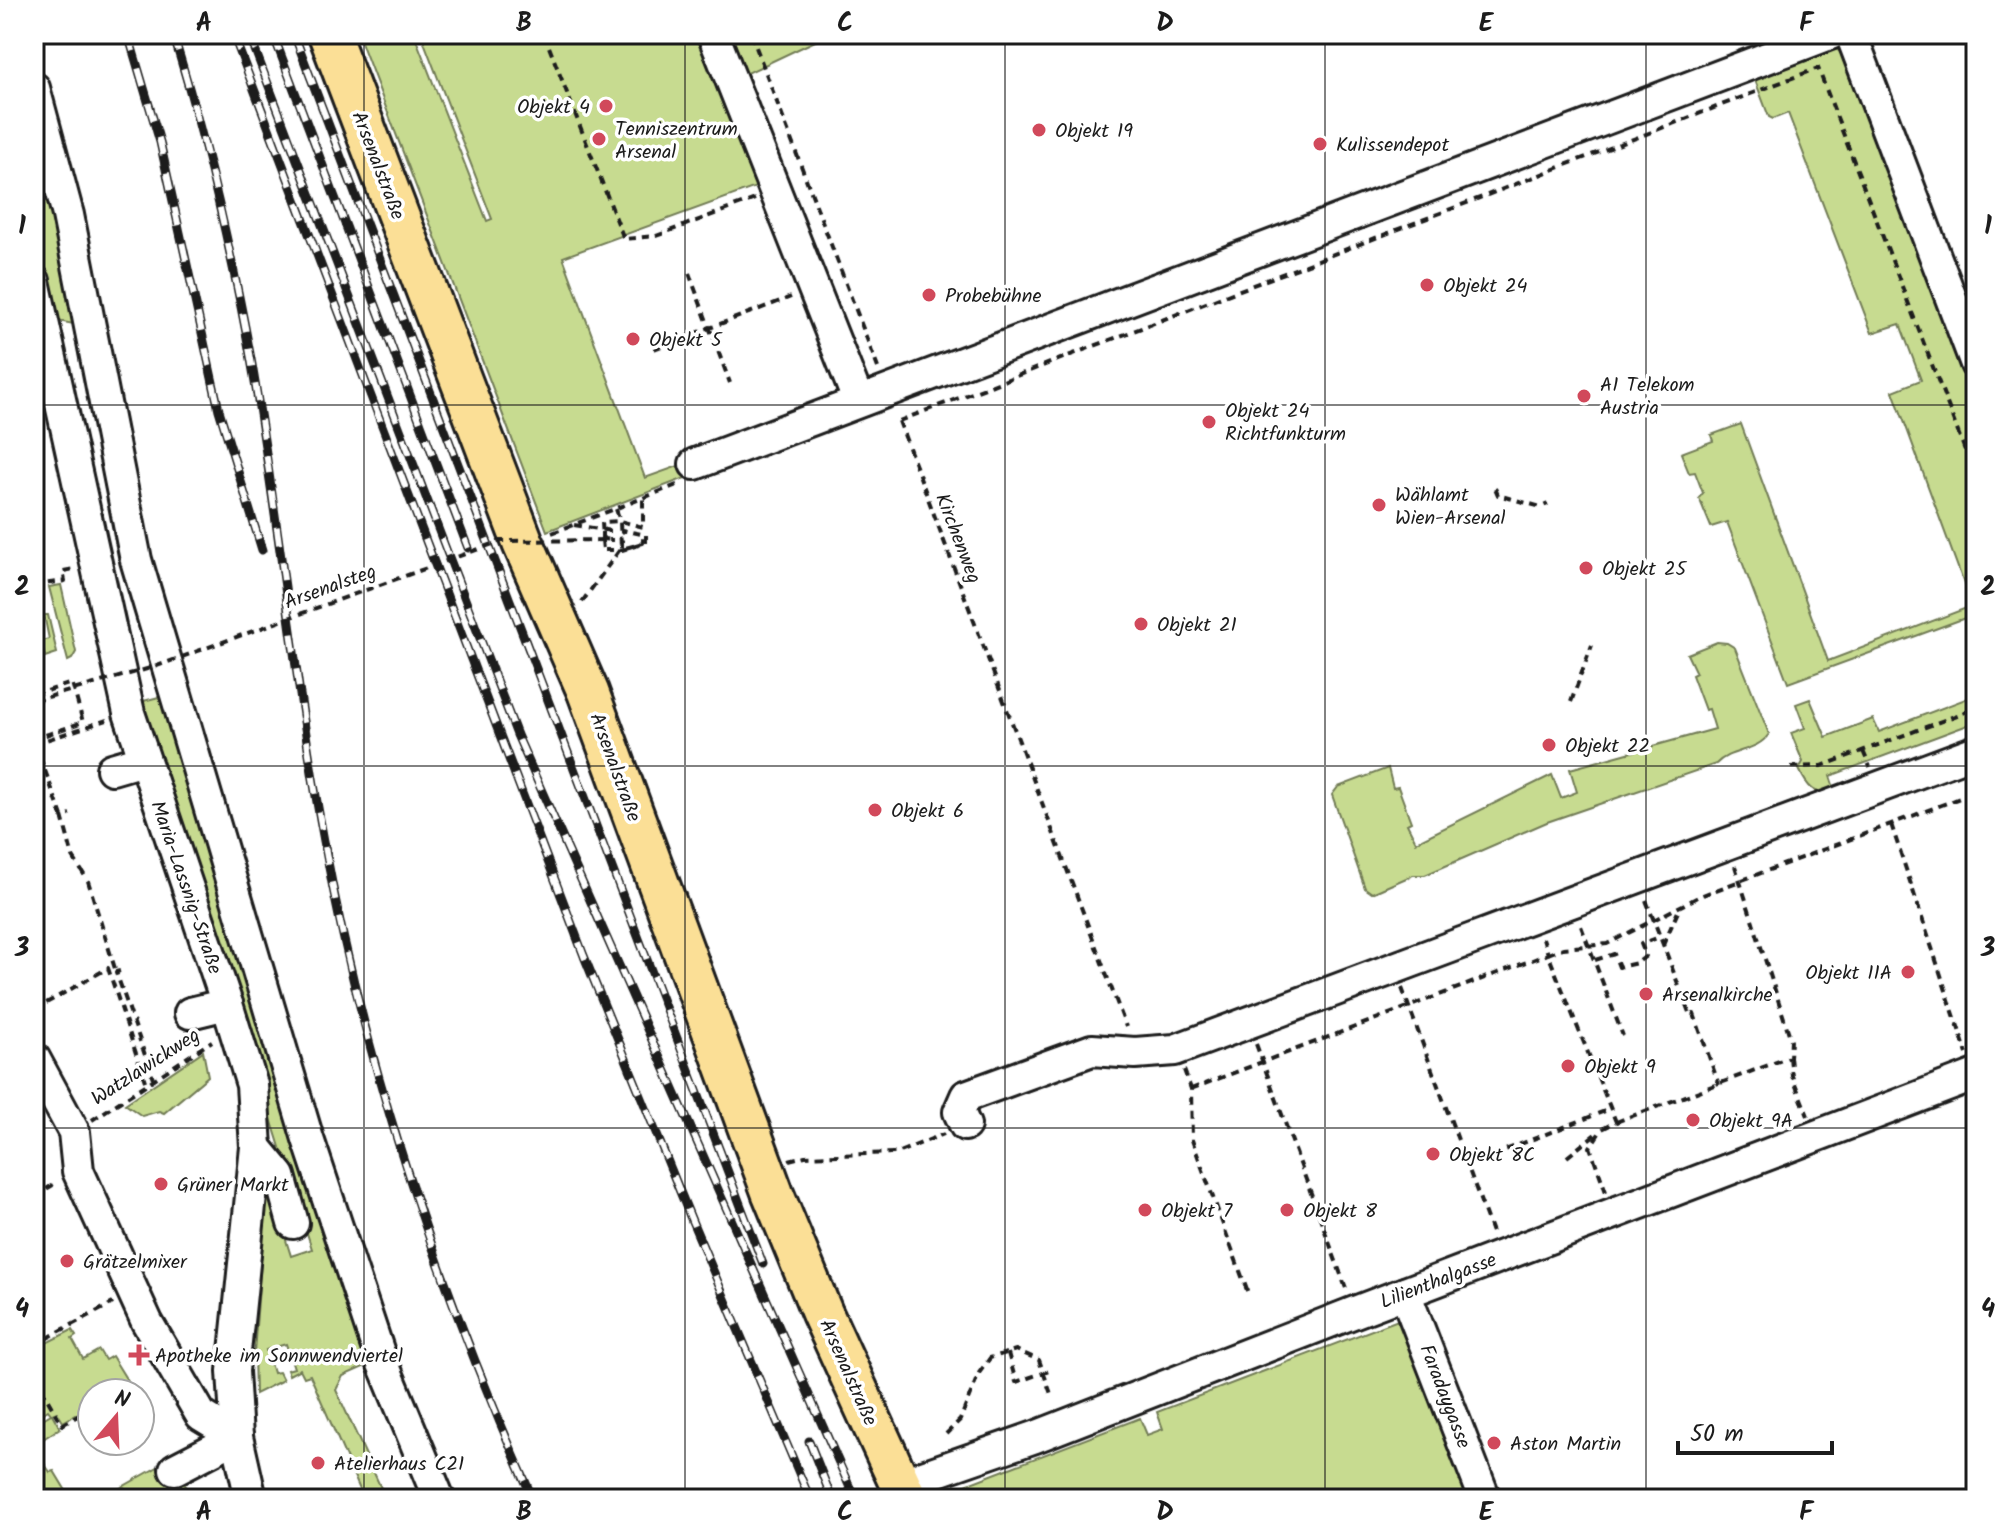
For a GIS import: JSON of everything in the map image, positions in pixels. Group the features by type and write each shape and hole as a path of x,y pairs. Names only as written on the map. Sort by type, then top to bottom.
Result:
{"main road":[{"name":"Arsenalstraße","path":"329,34 523,543 607,742 762,1167 822,1313 903,1492"}],"street":[{"path":"713,34 858,400"},
{"path":"695,464 1830,34"},
{"path":"1851,34 1976,364"},
{"path":"34,88 68,215 136,560 308,1139 381,1359 439,1499"},
{"name":"Maria-Lassnig-Straße","path":"34,281 45,375 97,565 129,713 252,1085 256,1147 233,1371 237,1437 251,1499"},
{"path":"965,1125 959,1112 966,1096 1092,1050 1135,1053 1175,1050 1976,751"},
{"path":"112,769 143,760"},
{"path":"190,1013 232,1018"},
{"path":"34,1058 74,1132 78,1171 147,1322 201,1415 237,1437"},
{"name":"Lilienthalgasse","path":"903,1492 1355,1312 1975,1075"},
{"path":"256,1147 280,1176 293,1223"},
{"name":"Faradaygasse","path":"1405,1293 1485,1499"},
{"path":"175,1469 237,1437"}],"path":[{"path":"544,34 624,239 656,236 756,199 778,171 800,161"},
{"name":"Kirchenweg","path":"751,34 1135,1053"},
{"path":"899,421 1818,68 1976,479"},
{"path":"689,273 730,383"},
{"path":"654,349 814,289"},
{"path":"523,543 690,480 695,464"},
{"path":"1495,488 1498,495 1541,507 1548,504"},
{"path":"573,524 611,531 602,531 603,550 622,550 646,543 646,535 622,530 622,549 643,543 643,536 643,527 643,499"},
{"path":"562,630 621,548 616,508"},
{"path":"603,531 602,522 620,521 643,527"},
{"name":"Arsenalsteg","path":"34,698 154,667 501,541 613,540 603,539 603,531"},
{"path":"34,585 65,581 63,571 97,565"},
{"path":"1571,702 1592,645"},
{"name":"Arsenalsteg","path":"34,698 72,683 83,722 34,742"},
{"path":"1791,767 1822,766 1976,708"},
{"path":"129,713 34,742 62,816 73,857 88,881 153,1078"},
{"path":"1248,1293 1192,1140 1191,1089 1563,948 1607,944 1680,905 1740,880 1976,792"},
{"path":"62,816 70,814"},
{"path":"1891,824 1975,1075"},
{"path":"1727,844 1791,1040 1792,1076 1816,1135"},
{"path":"1637,878 1690,1015 1694,1014 1719,1085"},
{"path":"1572,902 1623,1036"},
{"path":"1663,945 1680,905"},
{"path":"1536,915 1548,954 1616,1122"},
{"path":"1595,960 1614,954 1619,967 1637,963 1646,956 1641,944 1660,937"},
{"path":"34,1010 108,968 146,1084"},
{"path":"1395,968 1501,1256"},
{"name":"Watzlawickweg","path":"74,1132 205,1043 232,1018"},
{"path":"1248,1023 1355,1312"},
{"path":"1567,1157 1602,1129 1616,1122 1790,1057"},
{"path":"1467,1165 1611,1109"},
{"path":"762,1167 805,1156 897,1153 965,1125"},
{"path":"1602,1129 1590,1147 1613,1213"},
{"path":"34,1345 133,1292"},
{"path":"946,1434 960,1420 979,1373 990,1358 1016,1350 1039,1360 1046,1372 1051,1394"},
{"path":"1008,1353 1016,1382 1046,1372"},
{"path":"34,1376 62,1425 76,1417"}],"green space":[{"path":"358,34 414,34 487,221 492,219 421,34 697,34 756,187 563,257 645,478 684,464 688,477 547,531"},
{"path":"721,34 830,34 737,78"},
{"path":"1817,49 1838,50 1849,62 1976,399 1976,614 1788,683 1727,522 1711,527 1699,498 1703,493 1695,472 1689,473 1681,453 1713,441 1711,435 1741,424 1828,661 1972,606 1893,391 1921,380 1900,324 1872,333 1788,113 1773,119 1769,117 1755,80 1758,72"},
{"path":"34,106 85,326 57,321 34,222"},
{"path":"61,585 76,652 68,661 49,587"},
{"path":"44,615 48,615 57,653 45,657 41,641 49,639"},
{"path":"1717,642 1735,648 1769,734 1764,740 1716,764 1547,822 1425,875 1413,875 1372,893 1365,888 1332,795 1338,787 1388,768 1393,788 1398,787 1411,822 1407,824 1416,842 1552,775 1561,798 1577,792 1570,769 1715,729 1709,709 1705,710 1692,675 1696,673 1687,654"},
{"path":"1976,680 1976,722 1830,776 1835,791 1822,793 1812,789 1802,775 1799,769 1803,762 1791,733 1805,728 1796,704 1810,699 1826,737 1873,719 1879,732 1971,697 1967,684"},
{"path":"170,694 375,1362 343,1376 336,1390 386,1499 364,1499 310,1375 304,1377 300,1369 289,1375 287,1370 294,1368 286,1344 266,1350 273,1373 279,1372 283,1380 255,1394 254,1353 267,1180 291,1256 312,1249 140,702"},
{"path":"203,1051 208,1076 164,1113 159,1111 142,1116 125,1104"},
{"path":"1398,1320 1468,1499 944,1499 942,1494 1140,1418 1147,1435 1163,1429 1157,1412"},
{"path":"72,1330 76,1336 72,1339 83,1359 99,1350 105,1360 112,1356 125,1377 76,1377 76,1414 63,1422 57,1412 52,1414 60,1428 34,1445 34,1424 51,1414 48,1410 34,1419 34,1349"},
{"path":"34,1449 50,1472 54,1471 71,1499 34,1499"},
{"path":"170,1460 187,1488 168,1499 101,1499"}],"railway":[{"path":"128,34 160,142 219,410 262,550"},
{"path":"173,34 207,155 243,318 261,419 313,781 361,1010 383,1093 436,1258 466,1339 533,1499"},
{"path":"233,34 584,956 810,1499"},
{"path":"249,34 517,735 855,1499"},
{"path":"273,34 468,548"},
{"path":"294,34 763,1264"},
{"path":"809,1441 832,1499"}],"place":[{"name":"Objekt 4","path":"606,106"},
{"name":"Objekt 19","path":"1039,130"},
{"name":"Tenniszentrum Arsenal","path":"599,139"},
{"name":"Kulissendepot","path":"1320,144"},
{"name":"Objekt 24","path":"1427,285"},
{"name":"Probebühne","path":"929,295"},
{"name":"Objekt 5","path":"633,339"},
{"name":"A1 Telekom Austria","path":"1584,396"},
{"name":"Objekt 24 Richtfunkturm","path":"1209,422"},
{"name":"Wählamt Wien-Arsenal","path":"1379,505"},
{"name":"Objekt 25","path":"1586,568"},
{"name":"Objekt 21","path":"1141,624"},
{"name":"Objekt 22","path":"1549,745"},
{"name":"Objekt 6","path":"875,810"},
{"name":"Objekt 11A","path":"1908,972"},
{"name":"Arsenalkirche","path":"1646,994"},
{"name":"Objekt 9","path":"1568,1066"},
{"name":"Objekt 9A","path":"1693,1120"},
{"name":"Objekt 8C","path":"1433,1154"},
{"name":"Grüner Markt","path":"161,1184"},
{"name":"Objekt 7","path":"1145,1210"},
{"name":"Objekt 8","path":"1287,1210"},
{"name":"Grätzelmixer","path":"67,1261"},
{"name":"Apotheke im Sonnwendviertel","path":"139,1355"},
{"name":"Aston Martin","path":"1494,1443"},
{"name":"Atelierhaus C21","path":"318,1463"}]}
